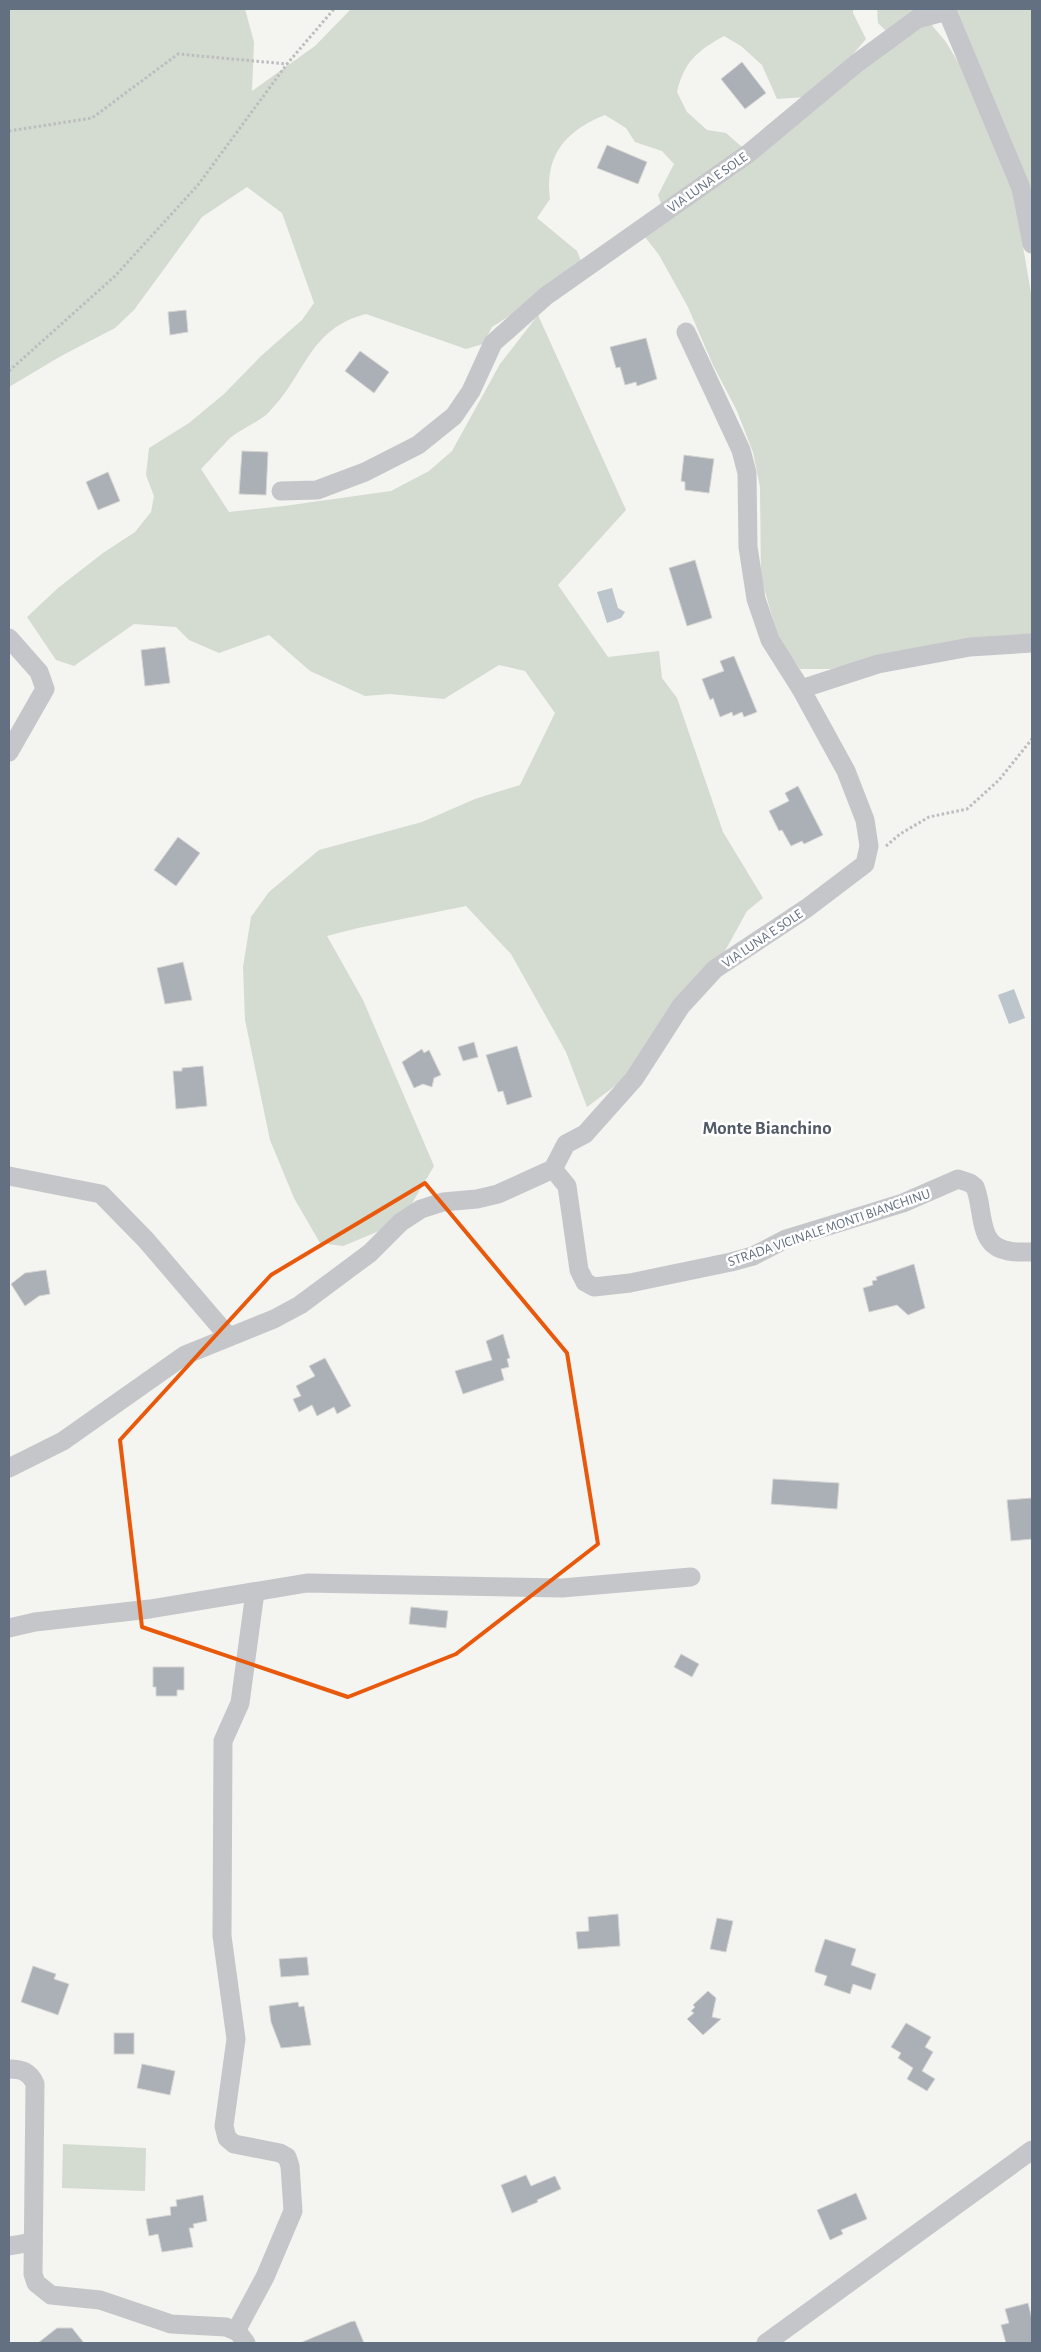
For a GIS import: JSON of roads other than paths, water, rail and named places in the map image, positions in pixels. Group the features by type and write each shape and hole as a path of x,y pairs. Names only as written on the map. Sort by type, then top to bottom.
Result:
{"street":[{"name":"VIA LUNA E SOLE","path":"281,491 317,490 365,472 418,445 454,416 471,391 493,343 546,296 749,153 858,63 918,19 947,11 1021,188 1032,244"},
{"path":"686,332 741,450 747,473 748,547 756,599 773,646 801,689 878,664 970,647 1032,643"},
{"path":"9,638 39,672 45,689 9,752"},
{"name":"VIA LUNA E SOLE","path":"553,1169 566,1144 585,1134 634,1079 681,1006 715,969 807,908 864,864 869,846 865,820 846,771 801,689"},
{"path":"9,1468 63,1441 185,1356 228,1336 274,1319 300,1305 370,1253 401,1222 421,1209 443,1202 477,1199 498,1194 553,1169"},
{"name":"STRADA VICINALE MONTI BIANCHINU","path":"553,1169 567,1186 580,1270 585,1282 594,1287 630,1283 753,1256 786,1239 902,1203 958,1179 970,1183 974,1187 986,1236 998,1248 1032,1252"},
{"path":"9,1176 101,1194 146,1240 228,1336"},
{"path":"9,1628 35,1622 150,1609 307,1583 562,1588 691,1577"},
{"path":"9,2069 22,2070 32,2078 35,2084 33,2274 43,2290 51,2295 100,2300 171,2324 226,2327 241,2337 293,2211 290,2166 287,2157 280,2153 234,2144 227,2138 224,2126 236,2039 222,1936 222,1742 240,1703 255,1592"},
{"path":"766,2343 1032,2150"},
{"path":"9,2246 33,2242"}],"district":[{"name":"Monte Bianchino","path":"767,1127"}]}
